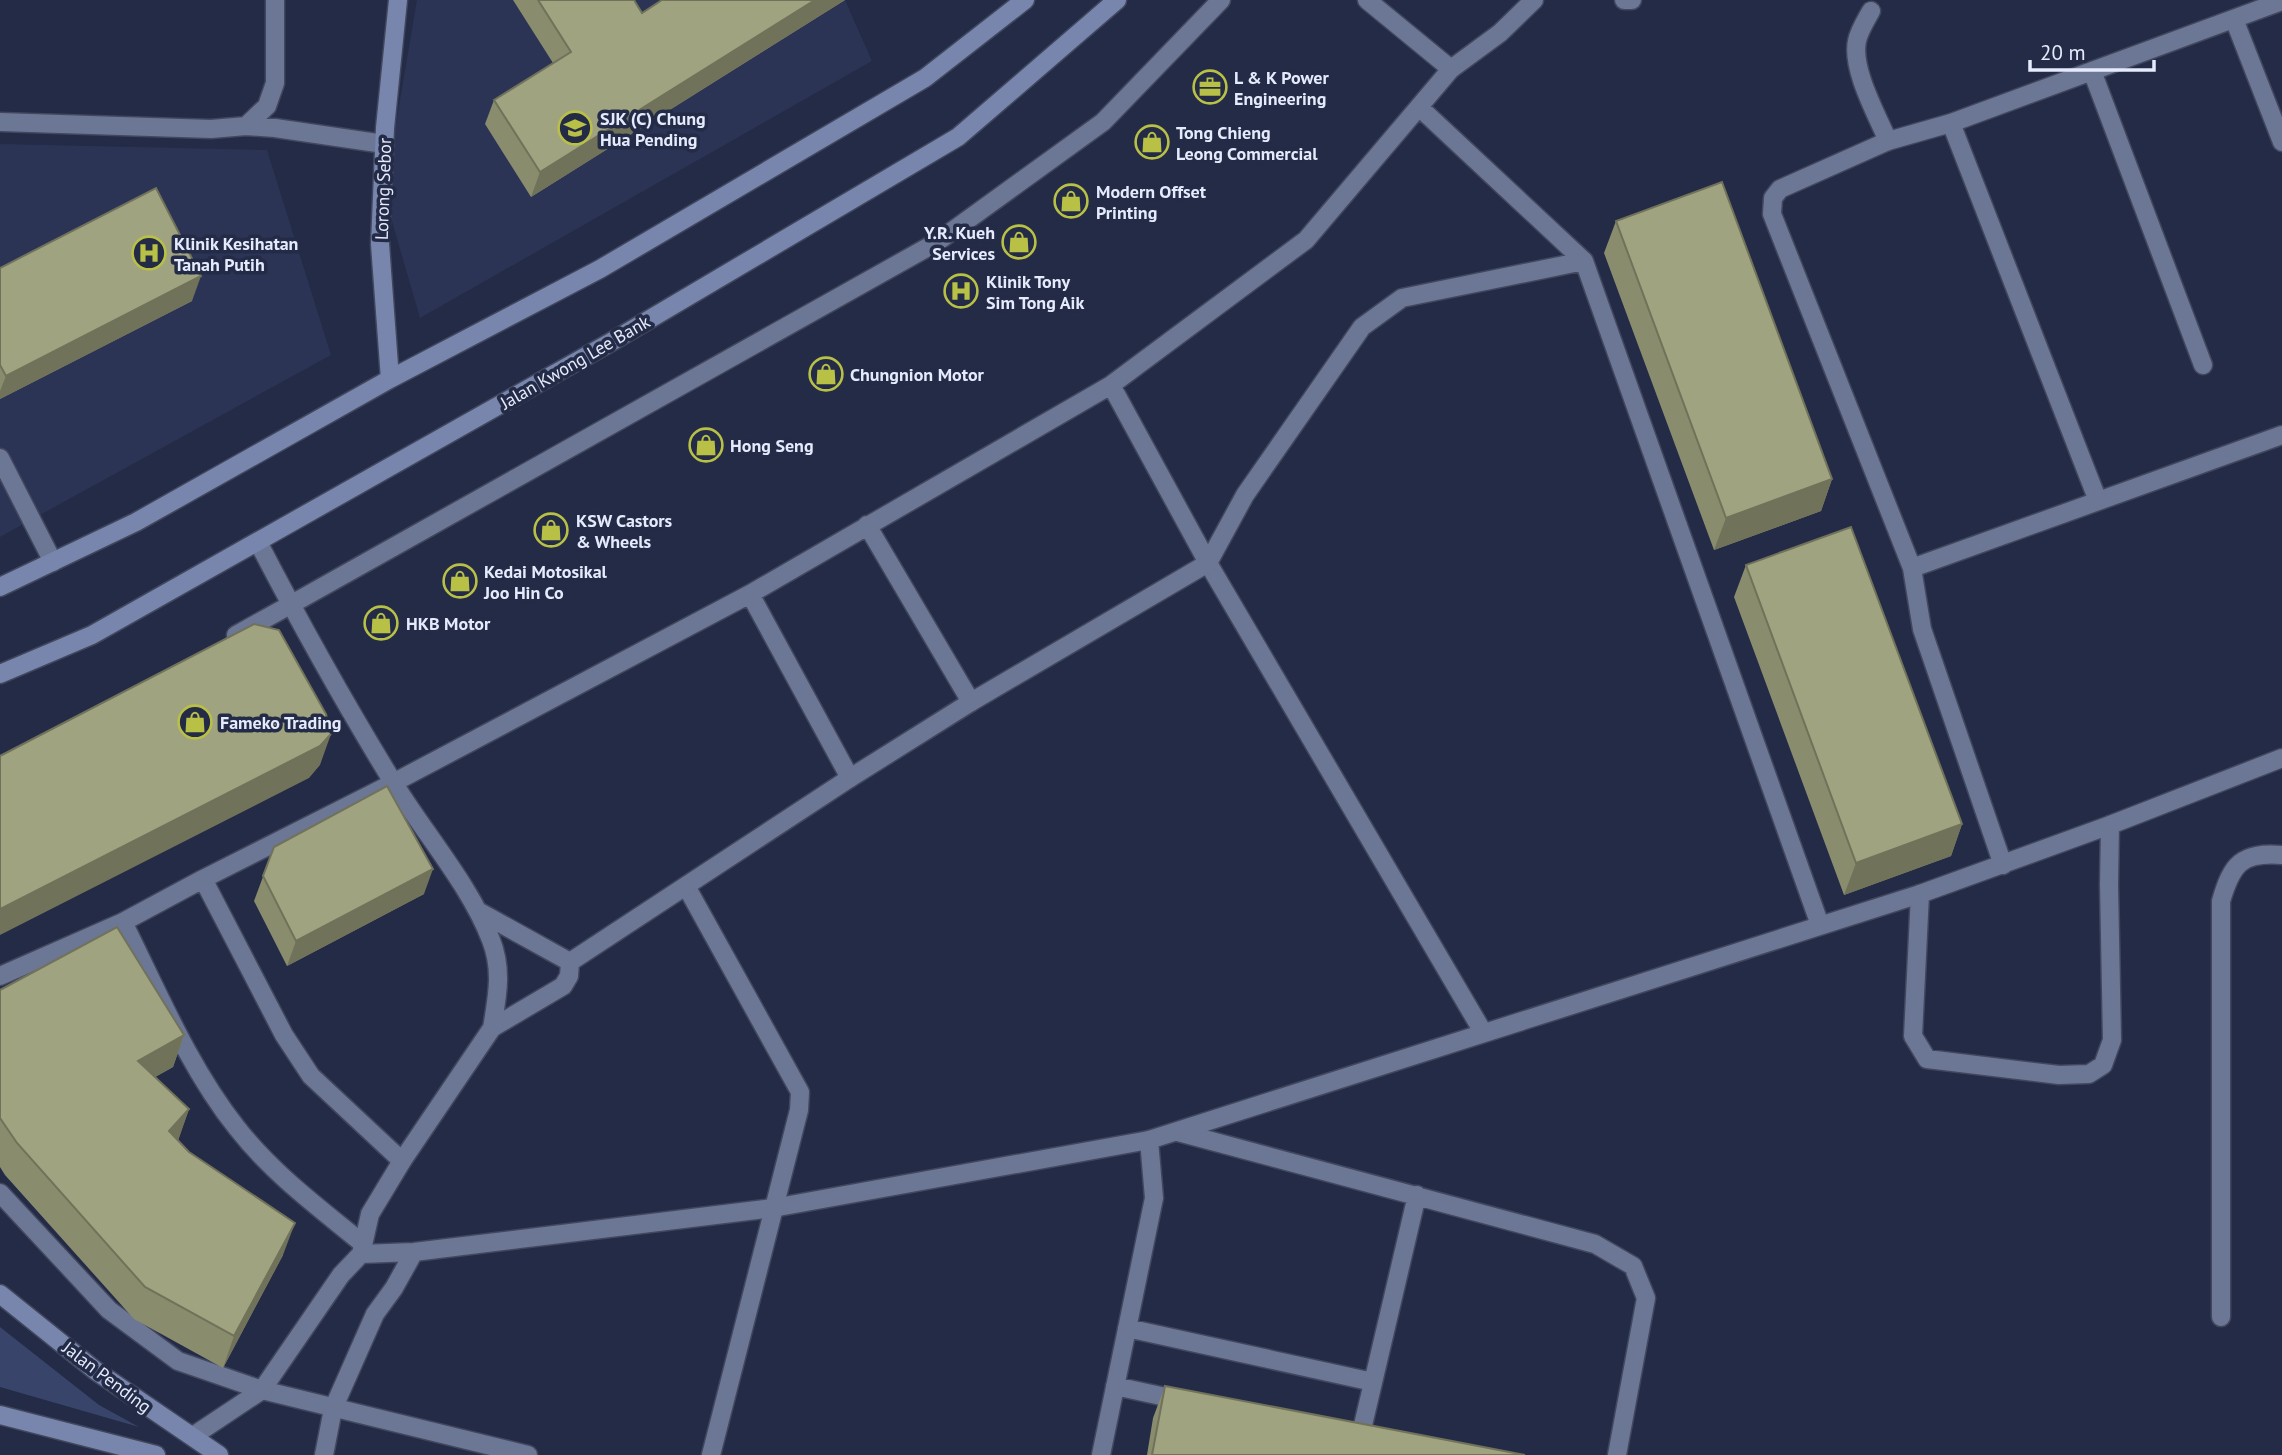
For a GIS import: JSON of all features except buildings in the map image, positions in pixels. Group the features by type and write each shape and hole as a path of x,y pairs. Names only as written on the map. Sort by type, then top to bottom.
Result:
{"main road":[{"name":"Lorong Sebor","path":"390,379 380,244 384,144 398,0"},
{"path":"0,587 136,522 390,379 600,269 925,78 1025,0"},
{"name":"Jalan Kwong Lee Bank","path":"0,674 92,635 258,542 611,342 958,137 1117,0"},
{"name":"Jalan Pending","path":"0,1294 96,1371 219,1455"},
{"path":"0,1415 156,1455"}],"street":[{"path":"246,126 267,106 275,83 275,0"},
{"path":"218,645 937,242 1103,122 1221,0"},
{"path":"1367,0 1451,69"},
{"path":"0,976 123,922 394,783 750,594 1111,385 1306,240 1451,69 1500,33 1534,0"},
{"path":"1624,0 1632,0"},
{"path":"2003,865 1922,629 1912,568 1772,214 1773,198 1780,189 1888,141 1951,123 2282,1"},
{"path":"1871,11 1857,38 1855,53 1860,73 1888,141"},
{"path":"2234,19 2282,142"},
{"path":"2092,71 2203,365"},
{"path":"1419,107 1584,261 1820,925"},
{"path":"0,122 211,129 246,126 384,144"},
{"path":"1951,123 2098,501"},
{"path":"570,962 971,702 1208,563 1245,495 1362,327 1402,298 1584,261"},
{"path":"1111,385 1208,563 1483,1032"},
{"path":"1912,568 2282,435"},
{"path":"0,458 52,562"},
{"path":"867,526 971,702"},
{"path":"194,1436 262,1390 361,1249 370,1214 402,1161 492,1028 500,977 492,942 478,911 394,783 290,605 258,542"},
{"path":"750,594 850,778"},
{"path":"123,922 197,1067 236,1127 290,1185 361,1249 414,1252 773,1208 1149,1140 1920,894 2110,825 2282,758"},
{"path":"1920,894 1913,1035 1927,1059 2059,1075 2089,1074 2103,1065 2112,1040 2110,825"},
{"path":"2221,1317 2221,901 2229,876 2246,858 2266,854 2282,855"},
{"path":"204,879 284,1035 311,1076 402,1161"},
{"path":"686,886 800,1092 799,1110 711,1455"},
{"path":"478,911 570,962"},
{"path":"492,1028 563,986 569,976 570,962"},
{"path":"1178,1132 1595,1244 1633,1266 1646,1298 1617,1455"},
{"path":"1101,1455 1154,1198 1149,1140"},
{"path":"0,1193 109,1310 178,1361 262,1390 528,1455"},
{"path":"1360,1438 1417,1195"},
{"path":"324,1455 333,1409 375,1314 394,1289 414,1252"},
{"path":"1127,1328 1373,1382"},
{"path":"1115,1386 1197,1404"}],"shaded area":[{"name":"SJK (C) Chung Hua Pending","path":"417,0 845,0 872,61 420,318 384,194"},
{"name":"Klinik Kesihatan Tanah Putih","path":"0,144 267,150 331,355 0,537"},
{"path":"0,1327 99,1405 139,1427 0,1387"}],"place":[{"name":"L & K Power Engineering","path":"1210,87"},
{"name":"SJK (C) Chung Hua Pending","path":"575,128"},
{"name":"Tong Chieng Leong Commercial","path":"1152,142"},
{"name":"Modern Offset Printing","path":"1071,201"},
{"name":"Y.R. Kueh Services","path":"1019,242"},
{"name":"Klinik Kesihatan Tanah Putih","path":"149,253"},
{"name":"Klinik Tony Sim Tong Aik","path":"961,291"},
{"name":"Chungnion Motor","path":"826,374"},
{"name":"Hong Seng","path":"706,445"},
{"name":"KSW Castors & Wheels","path":"551,530"},
{"name":"Kedai Motosikal Joo Hin Co","path":"460,581"},
{"name":"HKB Motor","path":"381,623"},
{"name":"Fameko Trading","path":"195,722"}]}
